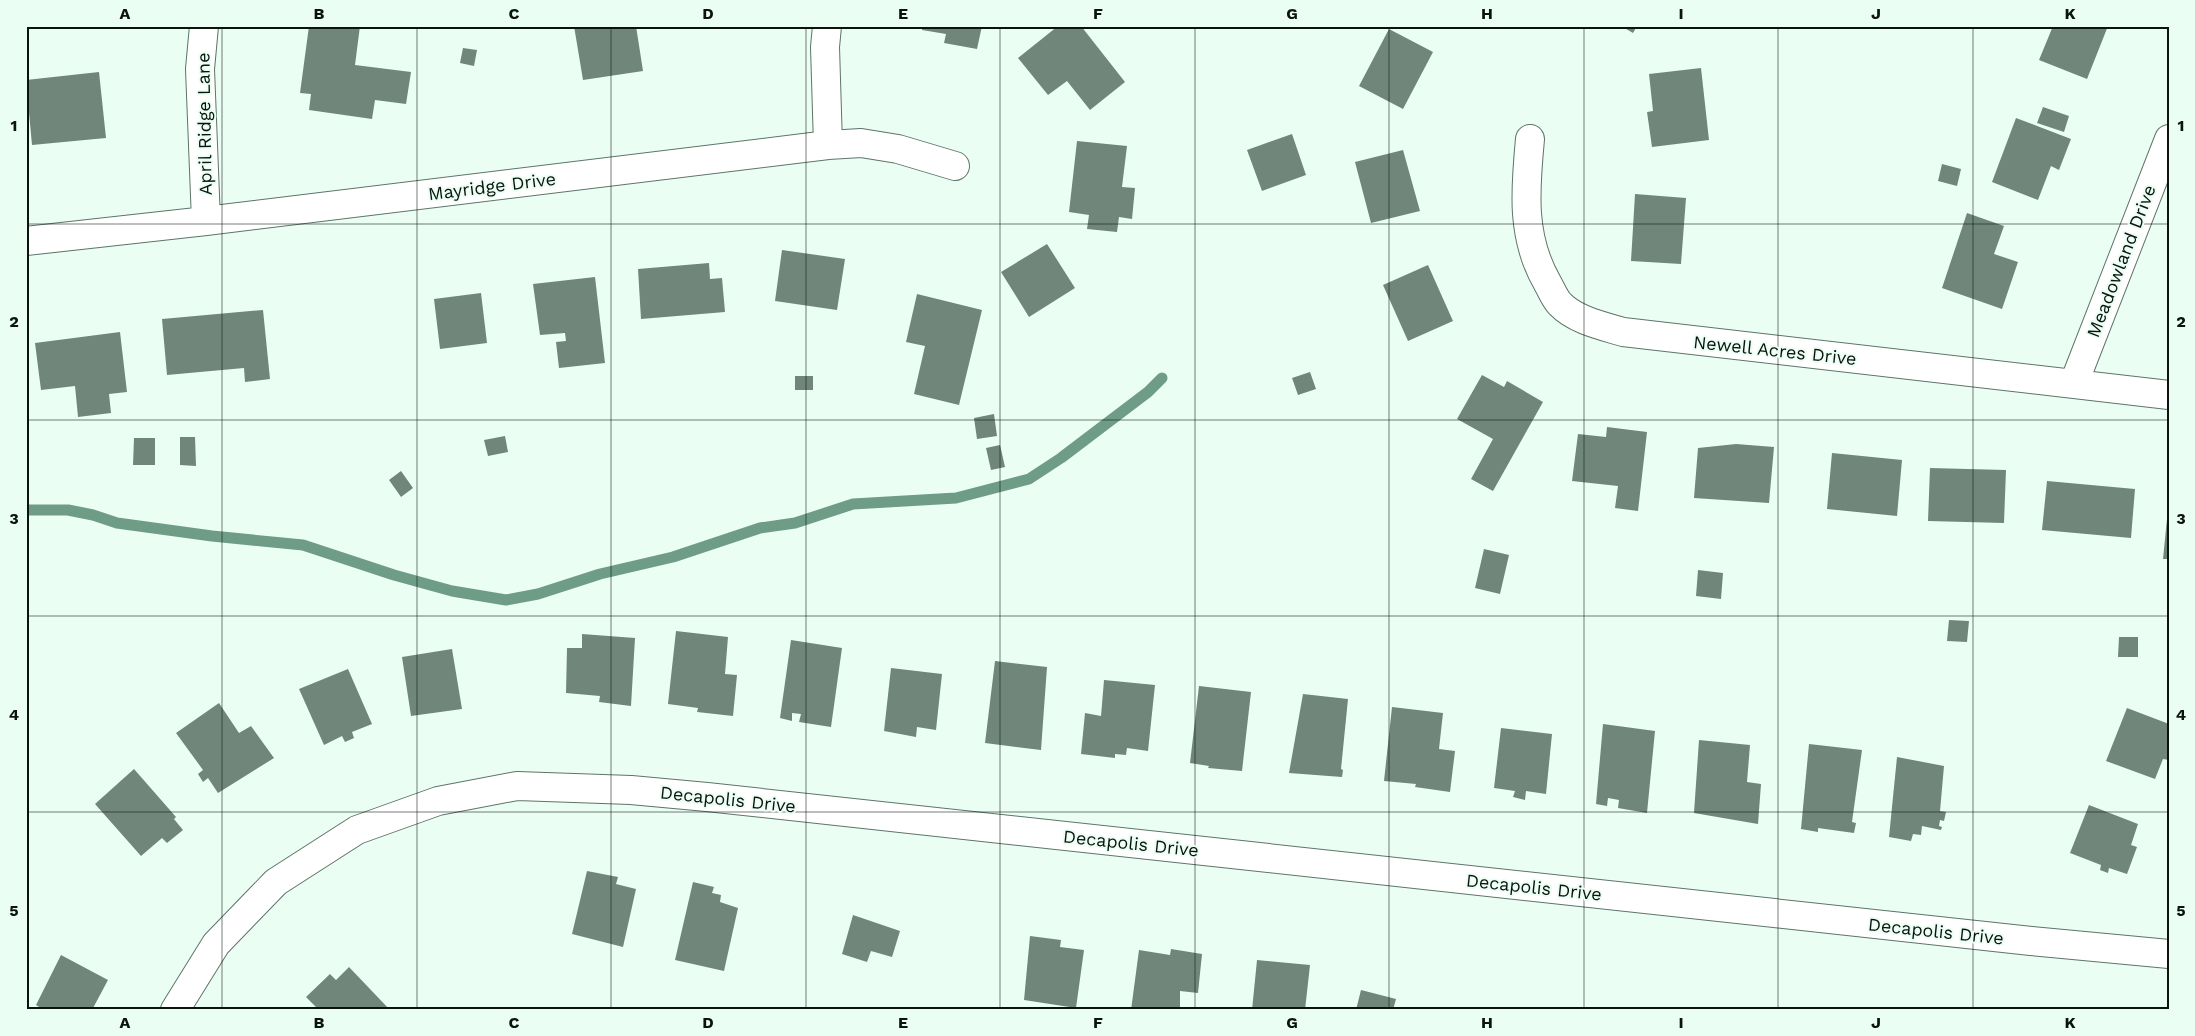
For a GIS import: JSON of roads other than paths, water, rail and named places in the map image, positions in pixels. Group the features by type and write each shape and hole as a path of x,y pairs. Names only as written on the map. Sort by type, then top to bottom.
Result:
{"street":[{"name":"April Ridge Lane","path":"204,26 200,69 206,221"},
{"path":"827,26 825,47 828,145"},
{"name":"Newell Acres Drive","path":"1530,139 1526,190 1529,239 1537,265 1560,304 1570,312 1596,324 1623,332 2169,395"},
{"name":"Meadowland Drive","path":"2074,383 2169,140"},
{"name":"Mayridge Drive","path":"26,241 206,221 828,145 861,143 898,149 955,166"},
{"name":"Decapolis Drive","path":"175,1010 216,944 276,882 357,830 438,801 517,786 631,790 717,798 2011,939 2169,954"}],"waterway":[{"path":"26,510 68,510 93,515 117,523 212,536 303,545 394,575 452,591 506,600 538,594 600,574 673,557 760,528 795,523 853,504 956,498 1029,479 1061,458 1148,392 1162,378"}]}
